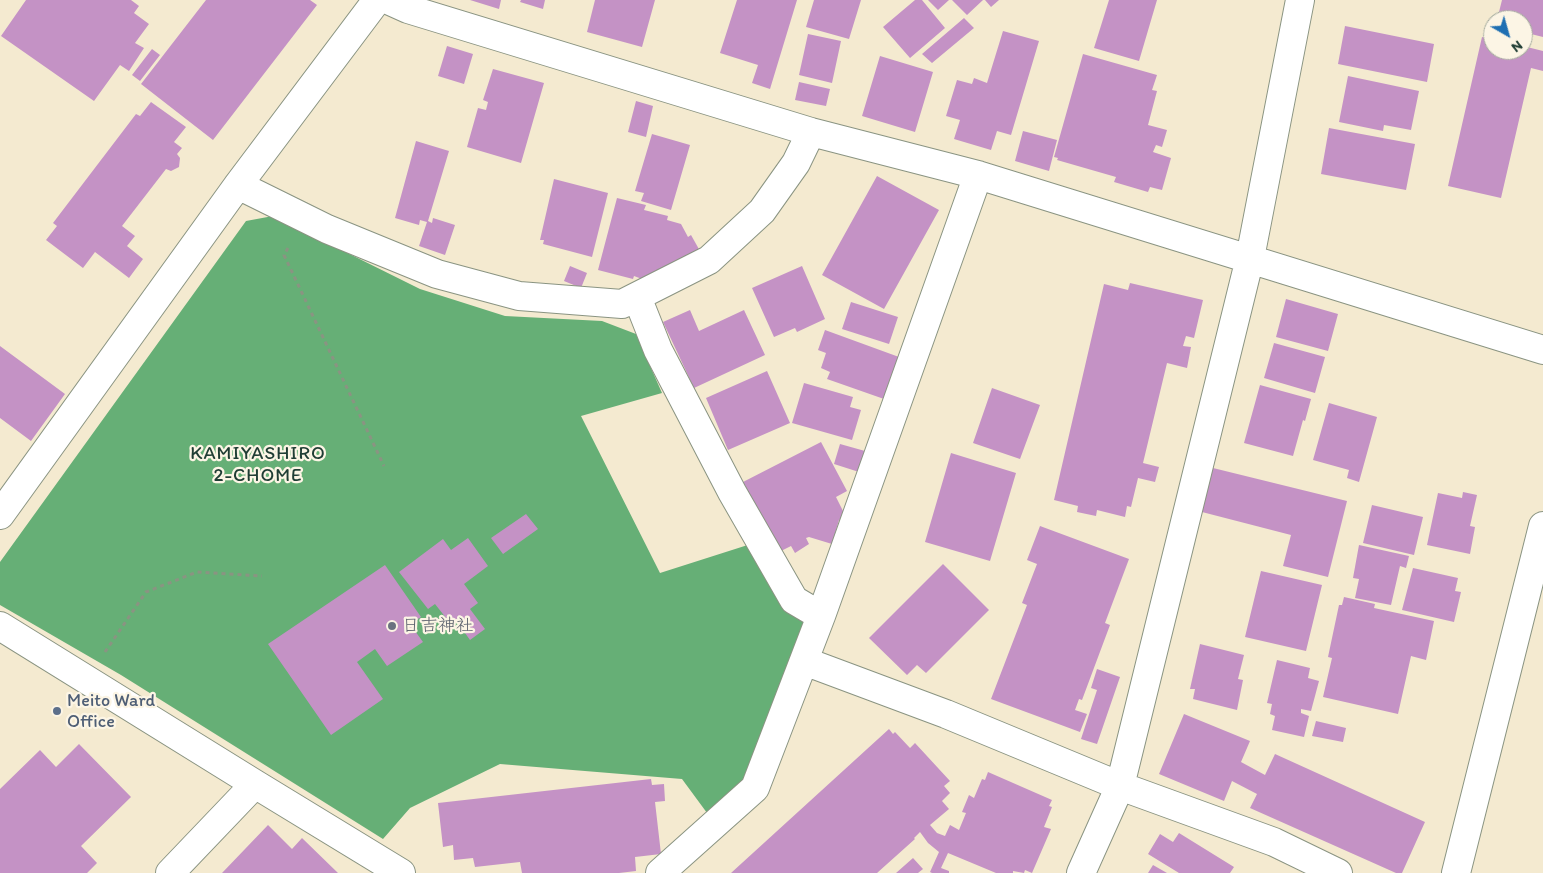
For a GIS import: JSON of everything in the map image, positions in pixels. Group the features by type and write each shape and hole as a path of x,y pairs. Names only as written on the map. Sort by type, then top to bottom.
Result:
{"street":[{"path":"0,515 238,185 377,0"},
{"path":"388,0 408,9 811,132 978,175 1543,350"},
{"path":"1081,873 1120,786 1250,258 1300,0"},
{"path":"238,185 307,219 437,274 519,296 622,304 709,260 762,211 796,163 811,132"},
{"path":"660,873 755,788 821,616 978,175"},
{"path":"637,297 658,350 732,492 794,600 821,616"},
{"path":"1456,873 1543,526"},
{"path":"0,626 401,873"},
{"path":"804,662 946,714 1120,786 1274,842 1338,873"},
{"path":"170,873 255,784"}],"path":[{"path":"307,219 284,255 384,466"},
{"path":"86,680 146,592 197,572 262,576"}],"green space":[{"path":"273,216 420,289 505,316 602,321 636,334 662,393 581,416 660,573 754,543 816,618 748,784 710,817 682,779 500,764 410,808 383,839 121,675 0,605 0,562 246,221"}],"building":[{"path":"26,0 131,0 139,6 134,13 149,24 135,43 144,48 129,71 120,65 94,101 1,36"},
{"path":"206,0 310,0 317,5 213,140 141,84"},
{"path":"470,0 501,0 499,9"},
{"path":"521,0 545,0 543,9 520,2"},
{"path":"595,0 655,0 642,47 587,32"},
{"path":"737,0 797,0 770,89 752,83 758,65 720,53"},
{"path":"814,0 861,0 849,39 806,27"},
{"path":"915,0 922,0 945,28 910,58 883,27"},
{"path":"928,0 949,0 938,10"},
{"path":"952,0 983,0 967,15"},
{"path":"985,0 999,0 991,7"},
{"path":"1109,0 1157,0 1139,61 1094,48"},
{"path":"1502,0 1543,0 1543,37 1533,34 1533,10 1500,10"},
{"path":"964,18 974,28 932,63 922,54"},
{"path":"1345,26 1434,44 1427,82 1338,64"},
{"path":"1003,31 1039,41 1011,135 997,131 991,150 954,139 960,120 946,116 957,80 972,84 974,78 987,83"},
{"path":"808,34 841,41 832,83 799,75"},
{"path":"1482,37 1483,60 1533,60 1533,48 1543,51 1543,71 1531,68 1501,198 1448,186"},
{"path":"447,46 473,54 464,84 438,76"},
{"path":"152,49 160,55 140,81 132,75"},
{"path":"1083,54 1157,75 1152,90 1157,91 1148,125 1167,130 1162,147 1156,145 1153,152 1171,158 1162,190 1150,187 1148,192 1114,182 1116,177 1057,160 1058,158 1054,157"},
{"path":"880,56 933,72 915,132 862,116"},
{"path":"493,69 544,83 521,163 467,147 478,108 486,110 488,102 483,100"},
{"path":"1348,76 1419,91 1411,130 1384,125 1383,131 1339,122"},
{"path":"799,82 830,89 826,106 795,100"},
{"path":"636,101 653,106 646,137 628,132"},
{"path":"151,102 186,127 174,142 182,148 177,154 180,158 179,167 171,171 166,169 122,226 135,236 127,246 143,259 129,278 95,252 83,268 46,240 57,226 53,223 136,114 140,116"},
{"path":"1329,128 1415,144 1406,190 1321,174"},
{"path":"1023,131 1057,140 1049,171 1015,161"},
{"path":"652,134 690,145 671,210 641,201 644,193 635,191"},
{"path":"416,141 449,151 428,221 432,223 433,218 455,225 445,255 419,246 427,222 420,220 419,225 395,218"},
{"path":"877,176 939,210 884,309 822,275"},
{"path":"554,179 608,193 592,257 543,244 544,240 540,240"},
{"path":"617,198 646,205 644,210 668,216 667,220 681,224 688,237 691,235 700,251 642,279 634,276 633,279 598,270"},
{"path":"570,266 587,273 581,288 564,281"},
{"path":"802,266 825,319 797,332 795,328 774,337 752,288"},
{"path":"1130,283 1203,300 1194,338 1186,336 1183,346 1191,347 1187,368 1167,363 1143,463 1159,467 1155,482 1138,478 1131,507 1127,506 1125,517 1097,510 1096,516 1077,512 1078,506 1054,500 1104,284 1128,290"},
{"path":"1286,299 1338,314 1328,351 1276,337"},
{"path":"851,302 898,317 889,344 842,329"},
{"path":"690,310 699,331 744,310 765,355 694,388 663,322"},
{"path":"825,330 899,357 884,399 827,379 830,372 821,368 826,353 818,350"},
{"path":"1274,343 1325,357 1315,393 1264,378"},
{"path":"0,346 65,394 31,441 0,418"},
{"path":"767,371 790,423 728,450 706,398"},
{"path":"804,383 853,397 850,407 861,410 852,440 792,423"},
{"path":"1260,385 1311,399 1293,456 1244,443"},
{"path":"992,388 1040,405 1020,459 973,443"},
{"path":"1329,403 1377,417 1359,482 1347,478 1349,470 1313,460"},
{"path":"821,442 847,491 836,497 846,517 839,520 832,544 809,537 806,538 809,544 795,553 791,546 779,552 743,482"},
{"path":"840,444 865,451 859,472 834,464"},
{"path":"951,453 1016,473 990,561 925,542"},
{"path":"1213,468 1347,501 1328,577 1283,566 1291,535 1202,512"},
{"path":"1463,492 1477,495 1470,526 1475,527 1470,554 1427,545 1438,493 1462,498"},
{"path":"1372,505 1423,517 1414,555 1363,543"},
{"path":"526,514 538,529 503,554 491,538"},
{"path":"1040,526 1129,559 1105,623 1110,625 1082,700 1079,699 1075,710 1087,714 1080,732 991,699 1027,605 1022,603 1037,564 1027,560"},
{"path":"468,538 488,566 464,584 478,603 470,609 485,629 470,640 455,619 450,623 435,604 428,609 399,572 443,539 451,550"},
{"path":"1359,545 1409,556 1406,568 1400,566 1391,605 1355,598 1359,579 1353,578"},
{"path":"943,564 989,610 926,673 917,665 907,675 869,638"},
{"path":"385,565 421,617 410,624 423,642 387,666 375,649 357,662 383,699 331,735 268,644"},
{"path":"1413,568 1458,578 1455,591 1461,592 1454,622 1402,610"},
{"path":"1261,571 1322,585 1306,651 1245,637"},
{"path":"1344,597 1375,604 1374,608 1434,621 1426,660 1411,656 1398,714 1323,697 1332,658 1328,657 1339,605 1342,605"},
{"path":"1200,644 1244,655 1238,679 1243,680 1237,710 1193,699 1195,689 1190,689"},
{"path":"1277,660 1310,668 1308,678 1319,681 1311,711 1301,709 1301,713 1309,716 1304,737 1272,730 1275,716 1270,714 1272,704 1267,703"},
{"path":"1097,669 1120,677 1097,744 1081,739 1097,690 1091,688"},
{"path":"1184,714 1250,741 1241,762 1265,775 1275,754 1425,822 1402,873 1396,873 1250,808 1257,794 1232,781 1224,801 1159,774"},
{"path":"1316,721 1346,728 1343,742 1312,736"},
{"path":"889,729 893,734 895,732 910,748 915,743 950,781 944,786 950,793 942,801 949,809 930,825 937,833 945,836 950,825 959,830 966,813 962,812 969,795 974,798 982,779 985,780 988,772 1052,800 1049,806 1052,807 1044,827 1051,829 1032,873 1025,870 1024,873 1013,871 1013,873 996,873 948,853 941,868 949,871 949,873 932,873 930,872 939,852 928,843 920,832 915,839 877,873 731,873"},
{"path":"79,744 131,797 81,846 97,863 87,873 0,873 0,789 40,750 56,767"},
{"path":"651,779 652,785 664,784 665,801 655,802 661,854 635,857 636,871 619,873 522,873 520,862 475,867 473,858 454,860 453,845 443,847 438,803"},
{"path":"268,825 292,849 302,838 338,873 222,873"},
{"path":"1179,833 1234,867 1230,873 1179,873 1148,854 1160,834 1173,842"},
{"path":"913,858 923,869 918,873 896,873"},
{"path":"1153,865 1167,873 1148,873"}],"place":[{"name":"日吉神社","path":"392,626"},
{"name":"Meito Ward Office","path":"57,711"}],"district":[{"name":"KAMIYASHIRO 2-CHOME","path":"258,465"}]}
